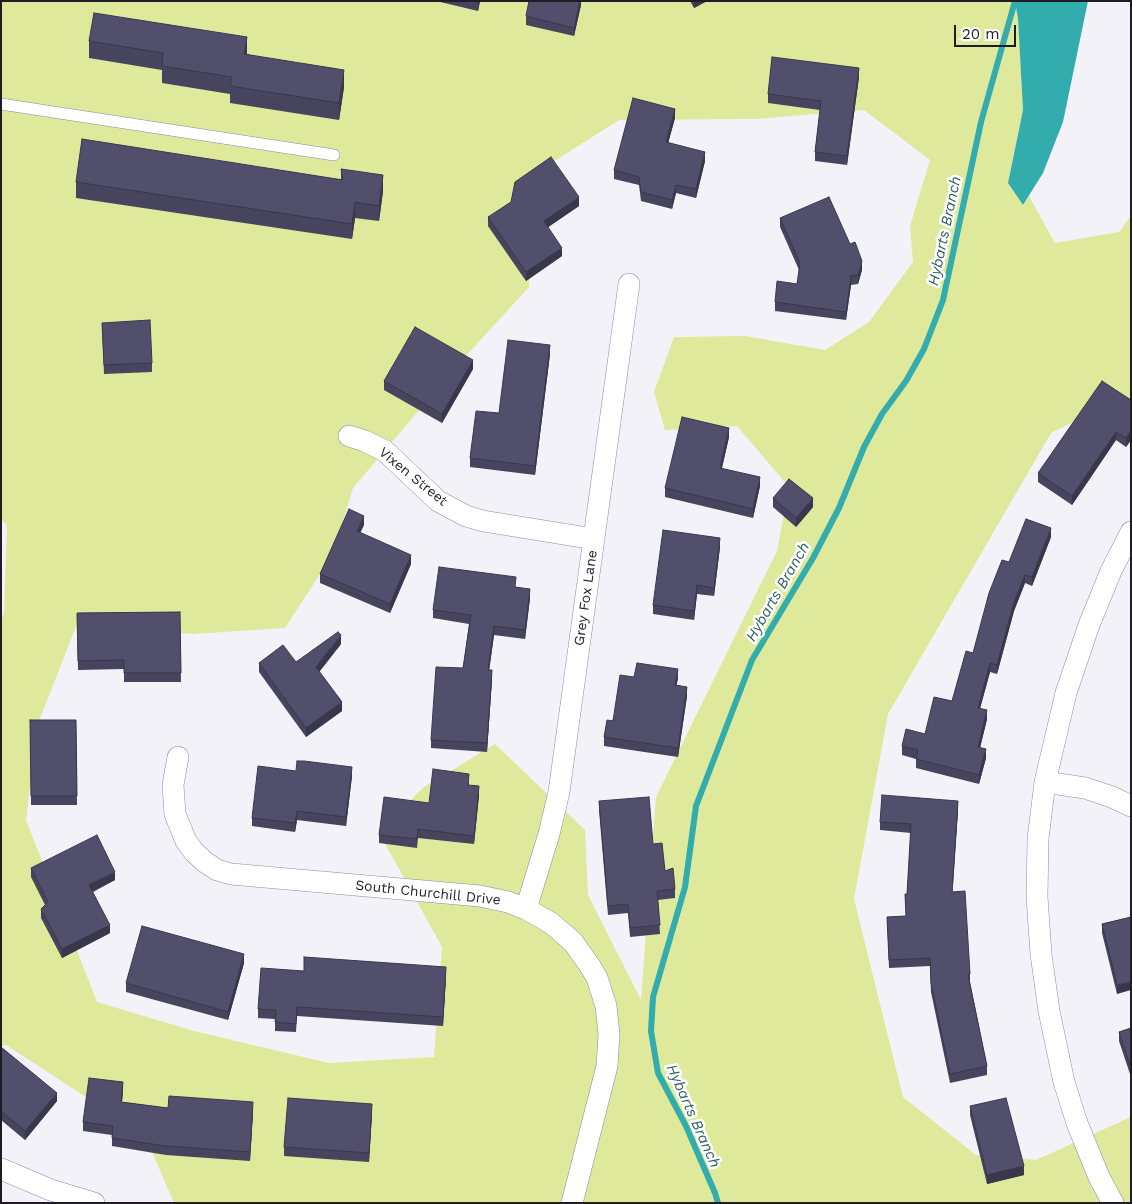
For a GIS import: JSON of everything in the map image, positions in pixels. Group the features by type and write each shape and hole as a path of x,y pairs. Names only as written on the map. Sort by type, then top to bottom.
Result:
{"street":[{"name":"Grey Fox Lane","path":"526,909 549,834 558,792 629,284"},
{"name":"Vixen Street","path":"349,436 365,441 385,451 438,501 466,516 483,521 594,539"},
{"path":"1113,1203 1099,1177 1077,1123 1064,1082 1049,1012 1041,954 1037,897 1038,839 1045,782 1066,693 1089,625 1111,571 1131,532"},
{"name":"South Churchill Drive","path":"178,757 173,785 175,814 186,841 205,862 217,870 231,874 480,896 508,902 526,909 551,923 573,942 597,978 606,1006 609,1034 607,1066 572,1203"},
{"path":"1045,782 1085,788 1131,806"},
{"path":"1,1169 51,1190 94,1203"}],"lane":[{"path":"1,104 334,155"}],"green space":[{"path":"1,1 1015,1 1018,18 1023,110 1008,183 1023,204 1029,196 1055,243 1119,232 1131,216 1131,411 1112,403 1051,433 888,714 854,899 903,1097 976,1155 1036,1160 1131,1117 1131,1203 174,1203 153,1154 135,1129 6,1045 1,1046 1,618 4,614 7,525 1,519","holes":["864,110 930,160 910,226 913,262 869,322 825,350 745,336 674,337 654,392 665,430 737,426 789,487 777,551 656,797 641,1000 588,895 585,830 495,744 424,787 378,831 442,947 434,1057 329,1063 194,1031 97,1002 26,820 37,726 77,624 193,634 285,628 333,554 353,488 453,370 529,287 534,174 619,120 755,119"]}],"water":[{"path":"1015,1 1088,1 1063,122 1043,173 1023,205 1008,183 1023,110 1018,19"}],"building":[{"path":"529,1 580,1 574,28 526,16"},
{"path":"94,13 247,37 244,54 344,70 339,103 230,86 232,77 162,66 163,53 89,41"},
{"path":"772,57 859,68 847,156 815,152 821,101 768,94"},
{"path":"633,98 675,109 666,142 705,152 696,189 676,185 672,200 641,192 639,177 614,170"},
{"path":"82,139 343,180 341,169 383,175 379,206 355,202 352,224 76,182"},
{"path":"551,157 579,197 544,221 562,248 526,272 488,217 511,202 515,182"},
{"path":"829,197 850,244 855,242 862,261 858,275 851,276 846,312 775,302 777,281 797,284 800,263 780,218"},
{"path":"150,320 152,363 104,365 102,323"},
{"path":"415,327 473,360 442,414 384,381"},
{"path":"508,340 550,345 535,466 470,458 476,411 499,413"},
{"path":"1102,381 1131,400 1131,431 1126,438 1116,432 1072,496 1038,473"},
{"path":"682,417 729,428 720,468 760,477 753,509 665,488"},
{"path":"789,479 813,498 796,518 773,498"},
{"path":"349,509 364,516 357,531 411,555 390,604 320,574"},
{"path":"1026,519 1051,528 1032,577 1025,575 1014,602 997,665 990,663 978,708 987,710 978,747 986,749 979,775 916,759 918,750 902,746 906,729 925,734 934,697 952,701 966,651 973,653 989,593 1002,560 1009,562"},
{"path":"663,530 720,538 714,588 697,585 694,611 653,605"},
{"path":"439,567 516,577 515,587 530,589 525,630 494,626 488,670 492,670 487,743 431,740 436,667 463,668 471,615 433,610"},
{"path":"180,612 181,673 124,673 124,660 78,661 77,613"},
{"path":"338,632 341,635 316,667 342,702 306,728 259,663 283,645 296,662"},
{"path":"637,663 678,669 675,685 687,687 678,748 604,737 607,720 613,721 620,675 634,677"},
{"path":"30,720 76,720 77,796 31,796"},
{"path":"297,761 352,767 346,817 297,811 295,823 252,818 258,766 296,771"},
{"path":"433,769 469,774 468,785 479,786 474,836 418,829 417,839 379,835 384,797 429,803"},
{"path":"882,795 958,801 952,892 965,891 970,974 968,975 987,1066 950,1074 931,983 930,958 889,960 887,917 906,916 905,894 907,894 911,824 880,822"},
{"path":"649,797 653,844 662,843 665,871 673,868 675,889 657,891 660,925 630,928 628,904 608,906 599,801"},
{"path":"97,835 115,872 89,885 110,925 62,949 41,909 48,902 31,868"},
{"path":"1131,917 1131,982 1117,985 1102,924"},
{"path":"142,926 244,954 228,1012 126,983"},
{"path":"304,957 446,967 443,1017 297,1007 296,1024 275,1022 276,1010 258,1009 261,968 304,971"},
{"path":"1131,1028 1131,1068 1119,1032"},
{"path":"1,1047 57,1093 25,1131 1,1111"},
{"path":"89,1078 123,1082 121,1102 168,1108 169,1096 253,1102 250,1152 166,1146 112,1138 113,1126 83,1122"},
{"path":"288,1098 372,1104 369,1153 284,1147"},
{"path":"1006,1098 1024,1166 987,1175 970,1106"}],"waterway":[{"name":"Hybarts Branch","path":"718,1203 686,1126 658,1073 651,1031 653,997 685,887 696,806 752,660 813,558 839,508 864,447 882,414 906,381 924,349 943,300 981,122 1015,1"}]}
